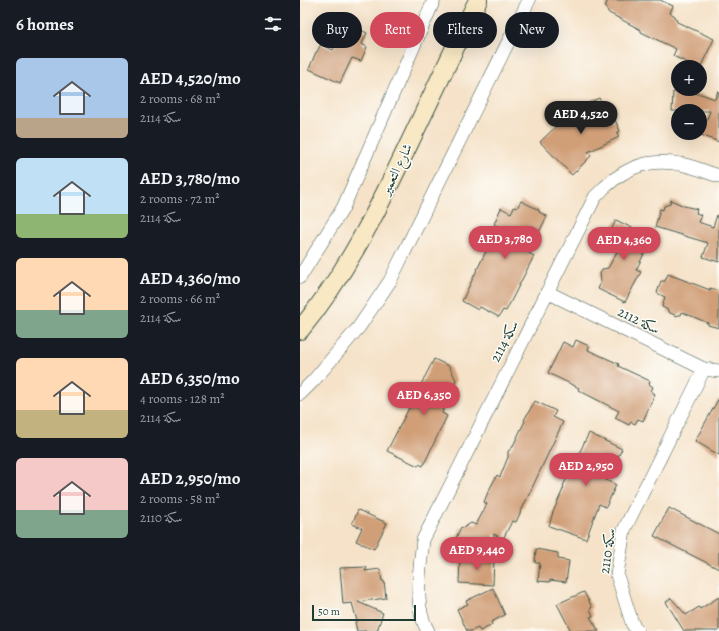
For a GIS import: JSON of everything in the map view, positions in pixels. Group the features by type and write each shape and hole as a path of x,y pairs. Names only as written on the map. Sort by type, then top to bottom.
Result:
{"main road":[{"name":"شارع التعمير","path":"300,330 341,273 366,230 478,0"}],"street":[{"path":"300,277 343,208 434,0"},
{"path":"300,394 314,380 359,327 390,282 528,0"},
{"name":"سكة 2114","path":"428,631 423,623 418,586 423,540 595,197 607,184 621,173 640,165 659,161 681,164 719,176"},
{"name":"سكة 2112","path":"547,292 704,369 719,370"},
{"name":"سكة 2110","path":"637,631 632,623 617,575 624,530 704,369"}],"building":[{"path":"608,0 660,0 673,6 670,13 675,16 677,22 714,39 704,60 682,60 673,56 676,49 641,32 641,30 609,13 605,7"},
{"path":"362,31 367,33 362,44"},
{"path":"362,44 367,47 361,61 352,58 340,83 309,69 319,48 329,48 333,50 334,48 362,48"},
{"path":"719,91 719,142 707,137 707,119 710,111 707,111 707,104 672,104 673,96 707,96 715,99"},
{"path":"599,98 611,121 615,120 620,131 617,133 619,137 588,152 591,156 572,175 540,142 577,106 578,108"},
{"path":"671,200 684,206 697,209 696,213 701,215 698,222 713,227 717,215 719,215 719,262 703,257 708,243 655,227 660,209 663,210 664,206 670,204"},
{"path":"521,201 547,216 529,253 534,256 506,311 503,310 499,317 480,307 478,310 462,301 498,226 494,224 501,208 511,213 514,207 517,208"},
{"path":"616,220 652,238 636,270 641,272 625,302 598,289 601,282 600,273 603,269 608,268 619,248 612,244 613,241 608,237"},
{"path":"668,274 710,290 710,288 719,291 719,328 708,325 708,323 682,312 681,315 677,316 668,312 668,310 662,307 665,297 657,293 661,281 665,281"},
{"path":"576,340 589,346 588,350 619,364 618,366 650,381 649,384 653,387 651,391 655,394 643,421 638,419 635,424 631,422 629,425 615,418 619,411 578,390 579,388 548,373 563,342 573,347"},
{"path":"434,359 449,366 456,380 442,413 447,416 423,466 419,464 418,466 387,451"},
{"path":"719,398 719,455 695,441"},
{"path":"535,401 556,411 553,417 563,422 516,522 512,521 503,539 494,534 494,556 456,538 461,527 463,528 471,523 476,525 487,504 484,502 488,492 497,475 500,477 508,457 508,451 512,448 525,421 524,420"},
{"path":"589,433 622,449 606,480 616,485 606,507 599,504 586,539 549,526 553,512 564,487 563,486"},
{"path":"669,508 719,534 719,569 654,536"},
{"path":"358,510 387,523 374,549 356,541 362,528 352,524"},
{"path":"536,549 558,553 558,559 569,561 566,582 550,580 550,582 538,581 540,563 535,563"},
{"path":"460,558 494,559 493,585 459,583"},
{"path":"367,567 365,571 380,569 382,581 384,581 386,598 358,602 383,613 377,631 357,631 355,622 357,621 352,603 343,604 340,568"},
{"path":"493,588 505,615 491,622 492,625 480,631 478,628 467,631 457,609 468,604 466,601"},
{"path":"584,592 592,607 590,609 593,616 590,617 599,631 571,631 557,604"},
{"path":"719,597 719,631 684,631 666,602 671,598 686,615 699,607 700,609"}]}
